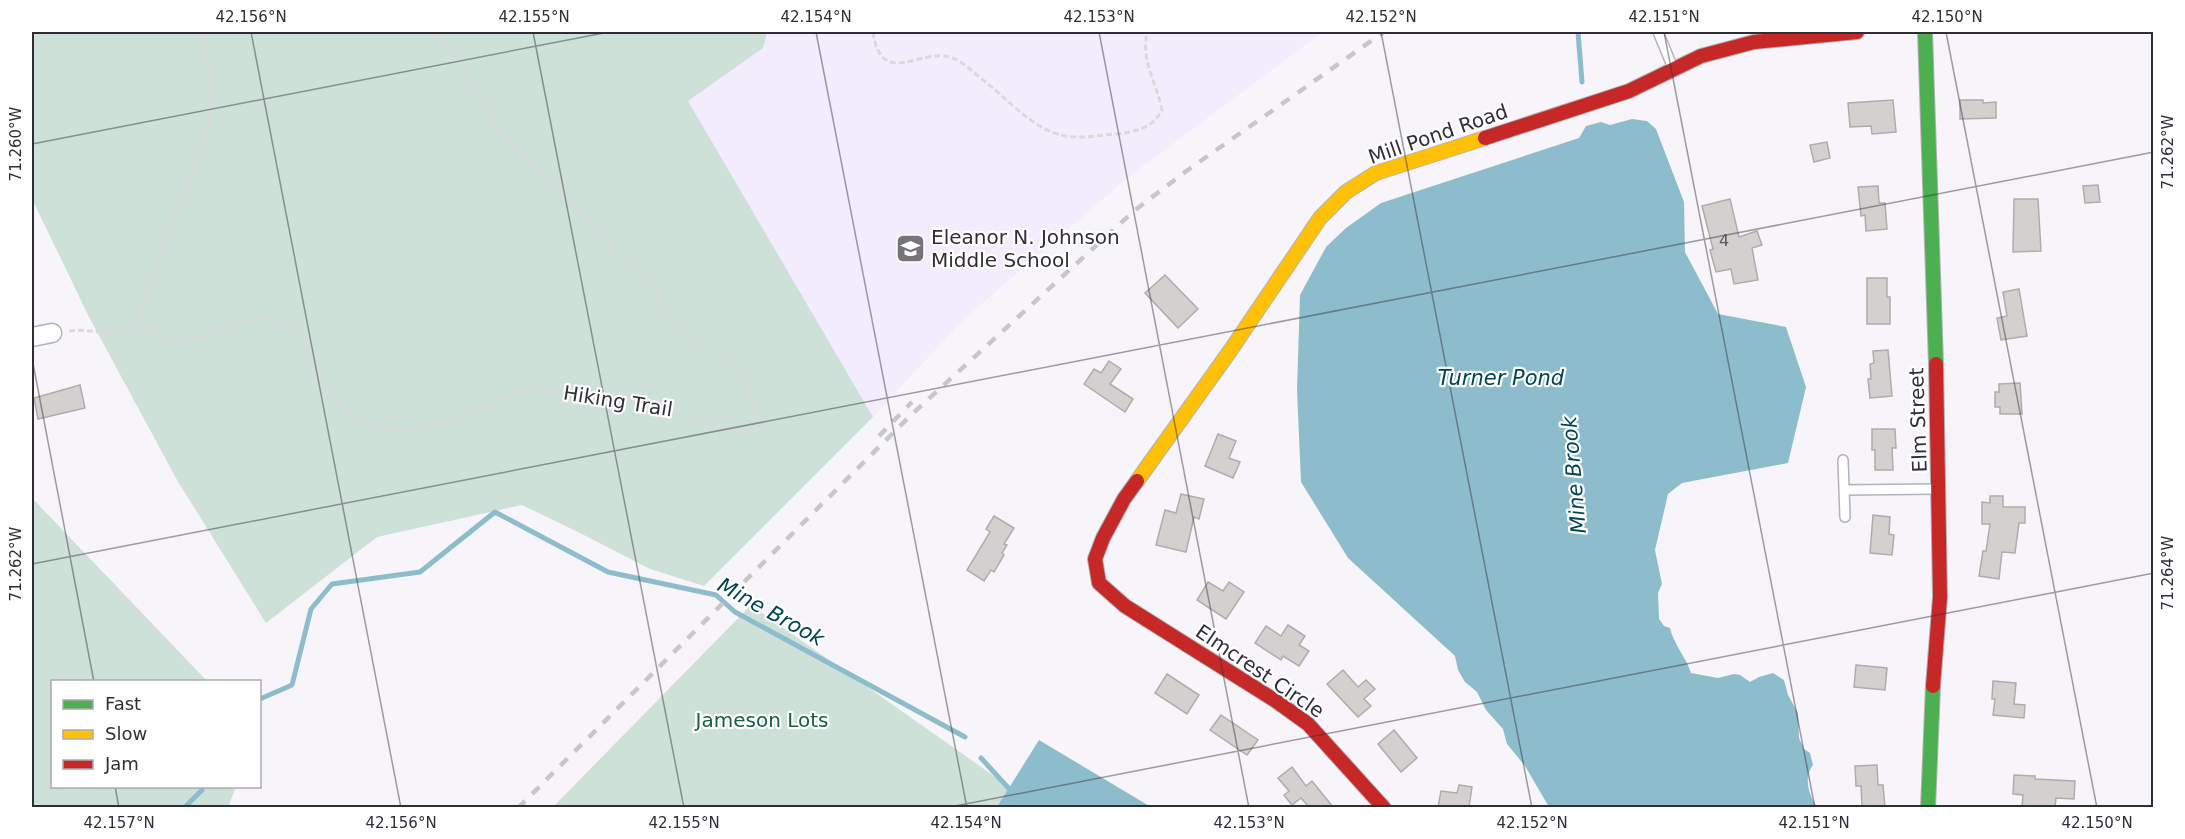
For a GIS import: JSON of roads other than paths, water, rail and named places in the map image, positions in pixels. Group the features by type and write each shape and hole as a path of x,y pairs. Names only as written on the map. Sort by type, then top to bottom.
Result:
{"street":[{"name":"Mill Pond Road","path":"1099,583 1095,559 1103,538 1124,499 1230,351 1320,218 1346,192 1376,173 1629,91 1673,68 1744,41 1857,32"},
{"name":"Elm Street","path":"1925,32 1940,489 1941,597 1932,700 1928,807"},
{"path":"32,337 52,333"},
{"name":"Elmcrest Circle","path":"1099,583 1125,606 1276,701 1308,724 1384,807"}],"lane":[{"path":"1658,32 1673,68"},
{"path":"1844,460 1845,517"},
{"path":"1845,490 1940,489"}],"water":[{"name":"Turner Pond","path":"1632,119 1647,121 1656,129 1684,202 1685,252 1718,314 1786,327 1806,387 1788,463 1682,483 1668,494 1655,550 1662,584 1658,593 1659,619 1664,626 1670,628 1691,673 1718,678 1734,674 1750,682 1773,673 1784,680 1788,695 1798,713 1799,738 1804,749 1810,753 1813,765 1808,775 1808,786 1817,807 1549,807 1525,766 1507,744 1503,729 1486,710 1477,692 1465,682 1458,670 1455,656 1348,558 1301,482 1297,390 1300,295 1326,247 1346,228 1381,203 1579,138 1586,126 1601,122 1610,125"},
{"path":"1039,740 1151,807 997,807"}],"waterway":[{"name":"Mine Brook","path":"1578,32 1582,82"},
{"name":"Mine Brook","path":"261,699 292,685 311,609 332,584 420,572 495,512 608,572 716,595 735,612 965,737"},
{"name":"Mine Brook","path":"981,758 1012,792"},
{"name":"Mine Brook","path":"184,808 202,788"}],"railway":[{"path":"518,808 910,416 1134,211 1185,172 1384,32"},
{"path":"879,436 912,402"}],"place":[{"name":"Eleanor N. Johnson Middle School","path":"910,248"}],"park label":[{"name":"Jameson Lots","path":"762,720"}]}
